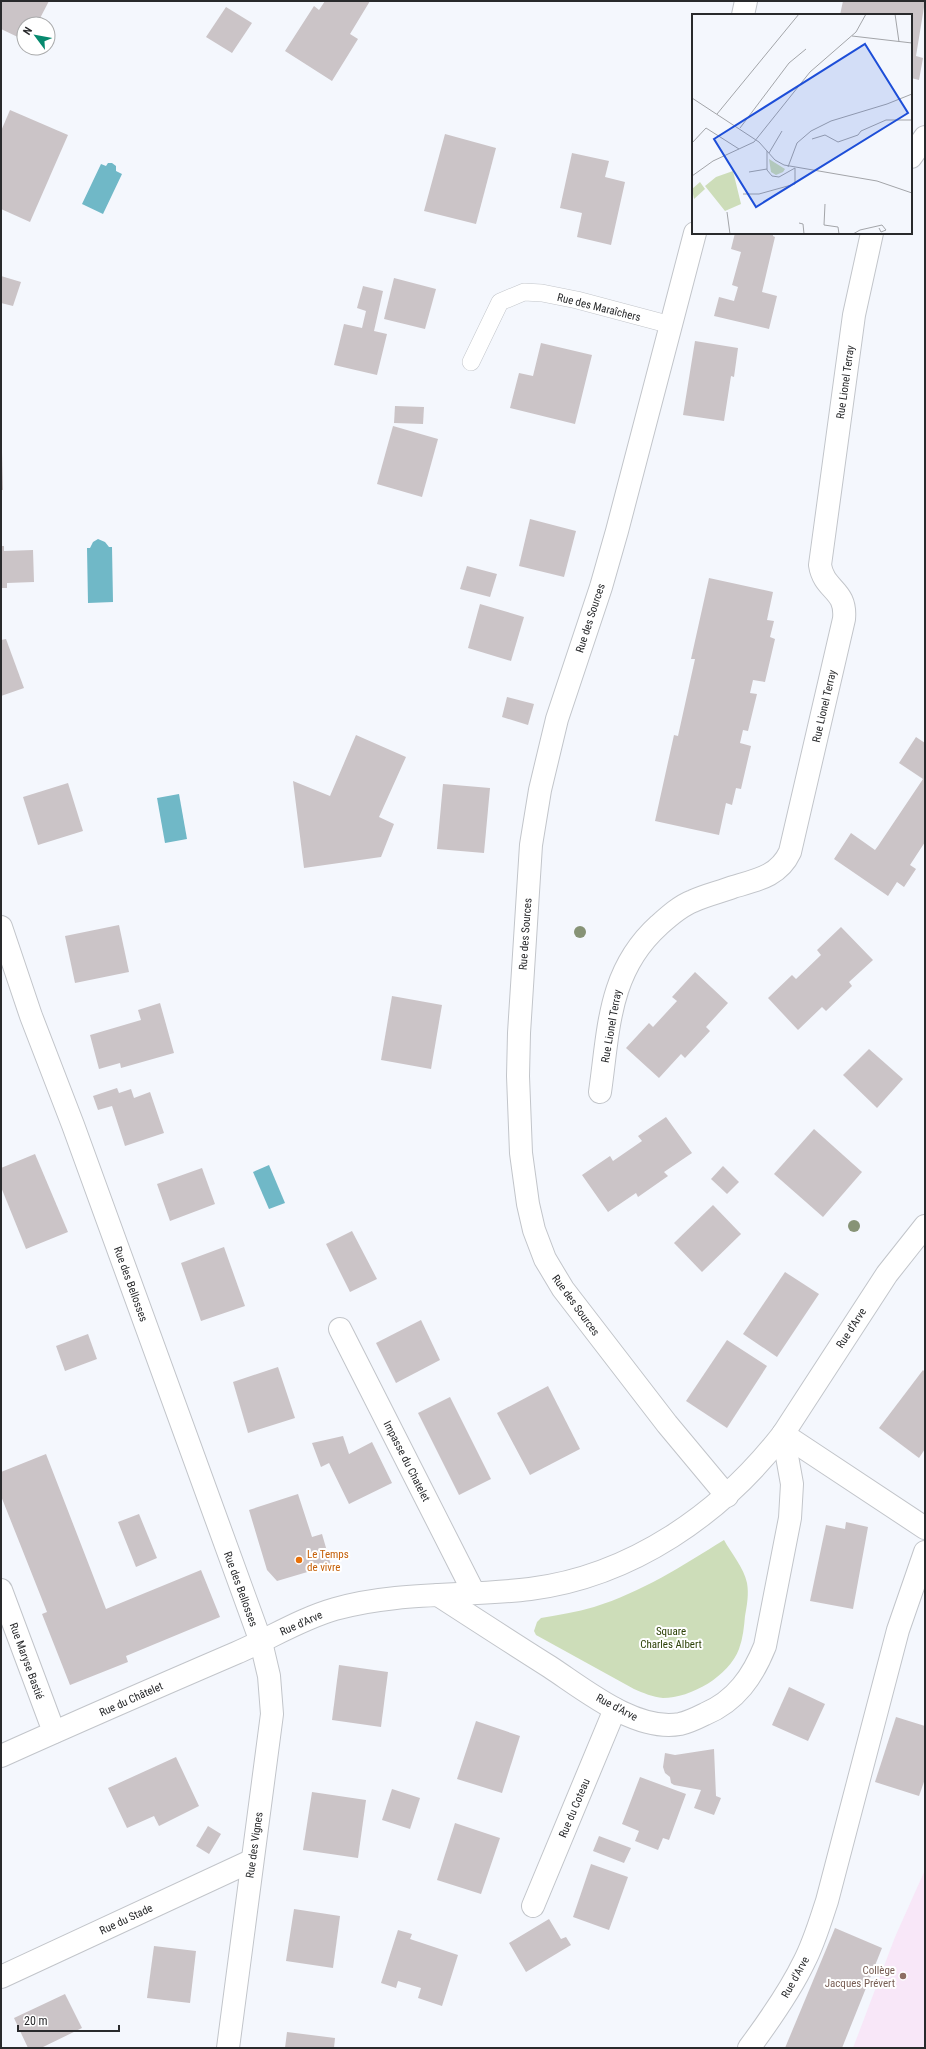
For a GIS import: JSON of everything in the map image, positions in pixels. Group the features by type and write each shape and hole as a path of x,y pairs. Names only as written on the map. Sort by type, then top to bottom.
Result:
{"street":[{"path":"744,14 746,1"},
{"path":"912,156 925,137"},
{"path":"671,325 695,234"},
{"name":"Rue Lionel Terray","path":"600,1092 615,992 622,976 641,944 668,916 687,904 767,877 780,867 790,852 844,619 843,601 824,579 820,565 855,308 872,234"},
{"name":"Rue des Sources","path":"671,325 601,587 557,719 540,790 532,845 519,1033 519,1118 522,1153 531,1217 539,1245 553,1274 667,1424 727,1496"},
{"name":"Rue des Bellosses","path":"1,927 31,1016 73,1125 261,1642"},
{"name":"Rue d'Arve","path":"261,1642 304,1620 337,1609 370,1601 538,1587 576,1580 615,1566 685,1529 727,1496 768,1453 783,1434 883,1280 925,1226"},
{"name":"Impasse du Chatelet","path":"340,1329 474,1593"},
{"path":"783,1434 925,1528"},
{"name":"Rue d'Arve","path":"438,1595 616,1708 642,1720 665,1725 680,1724 716,1710 727,1703 742,1688 750,1677 765,1646 790,1518 792,1484 783,1434"},
{"name":"Rue d'Arve","path":"749,2048 771,2019 792,1984 814,1938 827,1901 898,1630 925,1552"},
{"name":"Rue Maryse Bastié","path":"1,1590 54,1732"},
{"name":"Rue du Châtelet","path":"1,1756 261,1642"},
{"name":"Rue des Vignes","path":"228,2048 251,1861 272,1714 268,1676 261,1642"},
{"name":"Rue du Coteau","path":"533,1906 616,1708"},
{"name":"Rue du Stade","path":"1,1977 251,1861"}],"lane":[{"name":"Rue des Maraîchers","path":"472,362 500,302 524,292 577,300 671,325"}],"shaded area":[{"name":"Collège Jacques Prévert","path":"925,1870 925,2048 853,2048 895,1937"}],"green space":[{"name":"Square Charles Albert","path":"724,1540 740,1566 747,1583 748,1600 742,1637 739,1649 727,1668 708,1684 697,1690 674,1697 663,1698 644,1693 634,1689 536,1635 534,1631 537,1622 541,1618 588,1609 629,1594 661,1578"}],"water":[{"path":"108,163 112,163 116,166 116,171 122,174 103,214 82,204 101,164 106,166"},
{"path":"98,539 105,542 109,547 112,547 113,602 88,603 87,548 90,548 93,542"},
{"path":"179,794 187,839 165,843 157,798"},
{"path":"269,1165 285,1203 269,1209 253,1172"}],"building":[{"path":"1,1 49,1 41,16 16,16 16,36 1,29"},
{"path":"325,1 370,1 350,34 358,39 332,81 285,51 314,6 319,10"},
{"path":"843,1 925,1 916,56 923,58 919,80 912,78 912,14 840,14"},
{"path":"226,7 252,23 232,53 206,37"},
{"path":"10,110 68,135 30,222 1,209 1,131"},
{"path":"445,134 496,148 476,224 424,211"},
{"path":"572,153 609,161 605,177 625,182 611,245 577,237 582,213 560,208"},
{"path":"735,234 773,234 775,237 762,292 777,296 769,329 714,316 719,297 734,301 738,287 732,285 741,252 731,249"},
{"path":"1,276 21,282 13,306 1,303"},
{"path":"394,278 436,289 425,329 384,319"},
{"path":"363,286 383,291 374,331 387,334 377,375 334,365 344,324 362,328 366,311 357,308"},
{"path":"695,341 738,348 734,377 731,376 724,421 683,415"},
{"path":"541,343 592,355 575,424 510,408 519,373 533,376"},
{"path":"395,406 424,407 423,424 394,423"},
{"path":"393,426 438,439 422,497 377,484"},
{"path":"2,452 3,490 1,490"},
{"path":"530,519 576,531 564,577 519,566"},
{"path":"1,546 4,546 4,551 33,550 34,582 7,583 7,588 1,588"},
{"path":"467,566 497,574 490,597 460,589"},
{"path":"709,578 773,592 767,620 774,621 770,637 775,639 765,682 753,680 750,693 757,694 748,731 743,730 740,743 751,746 741,789 736,788 732,805 726,803 719,835 655,821 674,735 678,736 695,659 691,659"},
{"path":"480,604 524,617 511,661 468,648"},
{"path":"6,639 24,688 1,696 1,640"},
{"path":"507,697 534,704 528,725 502,717"},
{"path":"356,735 406,757 379,817 394,824 381,857 304,868 293,781 330,796"},
{"path":"916,737 925,743 925,842 910,865 916,869 904,887 897,882 888,896 834,859 851,833 875,850 878,846 923,779 899,763"},
{"path":"68,783 83,831 38,845 23,797"},
{"path":"443,784 490,788 484,853 437,849"},
{"path":"119,925 129,972 75,983 65,936"},
{"path":"841,927 873,960 849,982 852,986 826,1011 822,1007 798,1030 768,998 792,975 796,979 821,955 817,950"},
{"path":"695,972 728,1003 706,1027 710,1031 685,1058 681,1054 659,1078 626,1048 649,1023 653,1027 677,1001 672,997"},
{"path":"392,996 442,1005 431,1069 381,1060"},
{"path":"160,1003 174,1053 121,1068 120,1063 99,1069 90,1035 141,1020 138,1010"},
{"path":"869,1049 903,1079 877,1108 843,1075"},
{"path":"117,1088 119,1093 131,1089 134,1098 150,1092 164,1133 125,1146 112,1106 98,1110 93,1096"},
{"path":"666,1117 692,1153 664,1172 668,1176 638,1197 636,1193 608,1212 582,1175 610,1156 613,1161 642,1141 638,1136"},
{"path":"814,1129 862,1172 823,1217 774,1174"},
{"path":"35,1154 68,1232 26,1249 1,1187 1,1168"},
{"path":"723,1166 739,1182 727,1194 711,1179"},
{"path":"202,1168 215,1204 170,1221 157,1184"},
{"path":"713,1205 741,1234 702,1272 674,1243"},
{"path":"352,1231 377,1279 350,1292 326,1244"},
{"path":"224,1247 245,1306 201,1321 181,1263"},
{"path":"785,1272 819,1294 777,1357 743,1334"},
{"path":"421,1320 440,1360 396,1383 376,1343"},
{"path":"88,1334 97,1359 65,1371 56,1346"},
{"path":"727,1340 767,1366 727,1428 686,1401"},
{"path":"278,1367 295,1418 248,1433 233,1382"},
{"path":"923,1370 925,1372 925,1449 919,1458 879,1428"},
{"path":"548,1386 580,1449 530,1475 497,1413"},
{"path":"450,1397 491,1479 459,1495 418,1413"},
{"path":"343,1436 349,1454 372,1442 392,1483 349,1504 329,1463 321,1467 312,1443"},
{"path":"46,1454 106,1609 201,1570 220,1617 126,1656 128,1662 70,1685 42,1614 47,1612 1,1496 1,1472"},
{"path":"298,1494 312,1537 322,1534 331,1565 277,1581 267,1570 249,1510"},
{"path":"139,1514 157,1558 136,1567 118,1522"},
{"path":"846,1522 868,1527 853,1609 810,1601 826,1525 845,1529"},
{"path":"339,1665 388,1672 381,1727 332,1720"},
{"path":"789,1687 825,1704 808,1741 772,1725"},
{"path":"896,1717 925,1726 925,1779 919,1796 875,1782"},
{"path":"476,1721 520,1736 502,1793 457,1779"},
{"path":"714,1749 716,1796 721,1798 714,1815 694,1808 701,1790 674,1785 671,1783 670,1777 665,1773 663,1767 665,1753 675,1755"},
{"path":"176,1757 199,1806 159,1826 154,1816 127,1828 108,1788"},
{"path":"640,1777 686,1794 669,1840 663,1838 658,1850 635,1841 639,1831 622,1824"},
{"path":"392,1789 420,1798 410,1829 382,1820"},
{"path":"312,1792 366,1800 358,1858 303,1850"},
{"path":"455,1823 500,1838 481,1894 437,1880"},
{"path":"208,1826 221,1834 209,1854 196,1846"},
{"path":"599,1836 631,1848 624,1863 593,1851"},
{"path":"591,1864 628,1877 609,1930 573,1917"},
{"path":"294,1909 340,1916 333,1968 286,1961"},
{"path":"549,1919 561,1939 566,1937 571,1945 526,1972 509,1943"},
{"path":"835,1928 882,1948 842,2048 785,2048"},
{"path":"398,1930 412,1934 410,1939 458,1955 442,2006 418,1998 421,1988 398,1981 396,1988 381,1983"},
{"path":"154,1946 196,1951 190,2003 147,1998"},
{"path":"65,1994 82,2028 41,2048 28,2048 14,2018"},
{"path":"287,2032 335,2038 334,2048 285,2048"}],"place":[{"name":"Le Temps de vivre","path":"299,1560"},
{"name":"Collège Jacques Prévert","path":"903,1976"}]}
